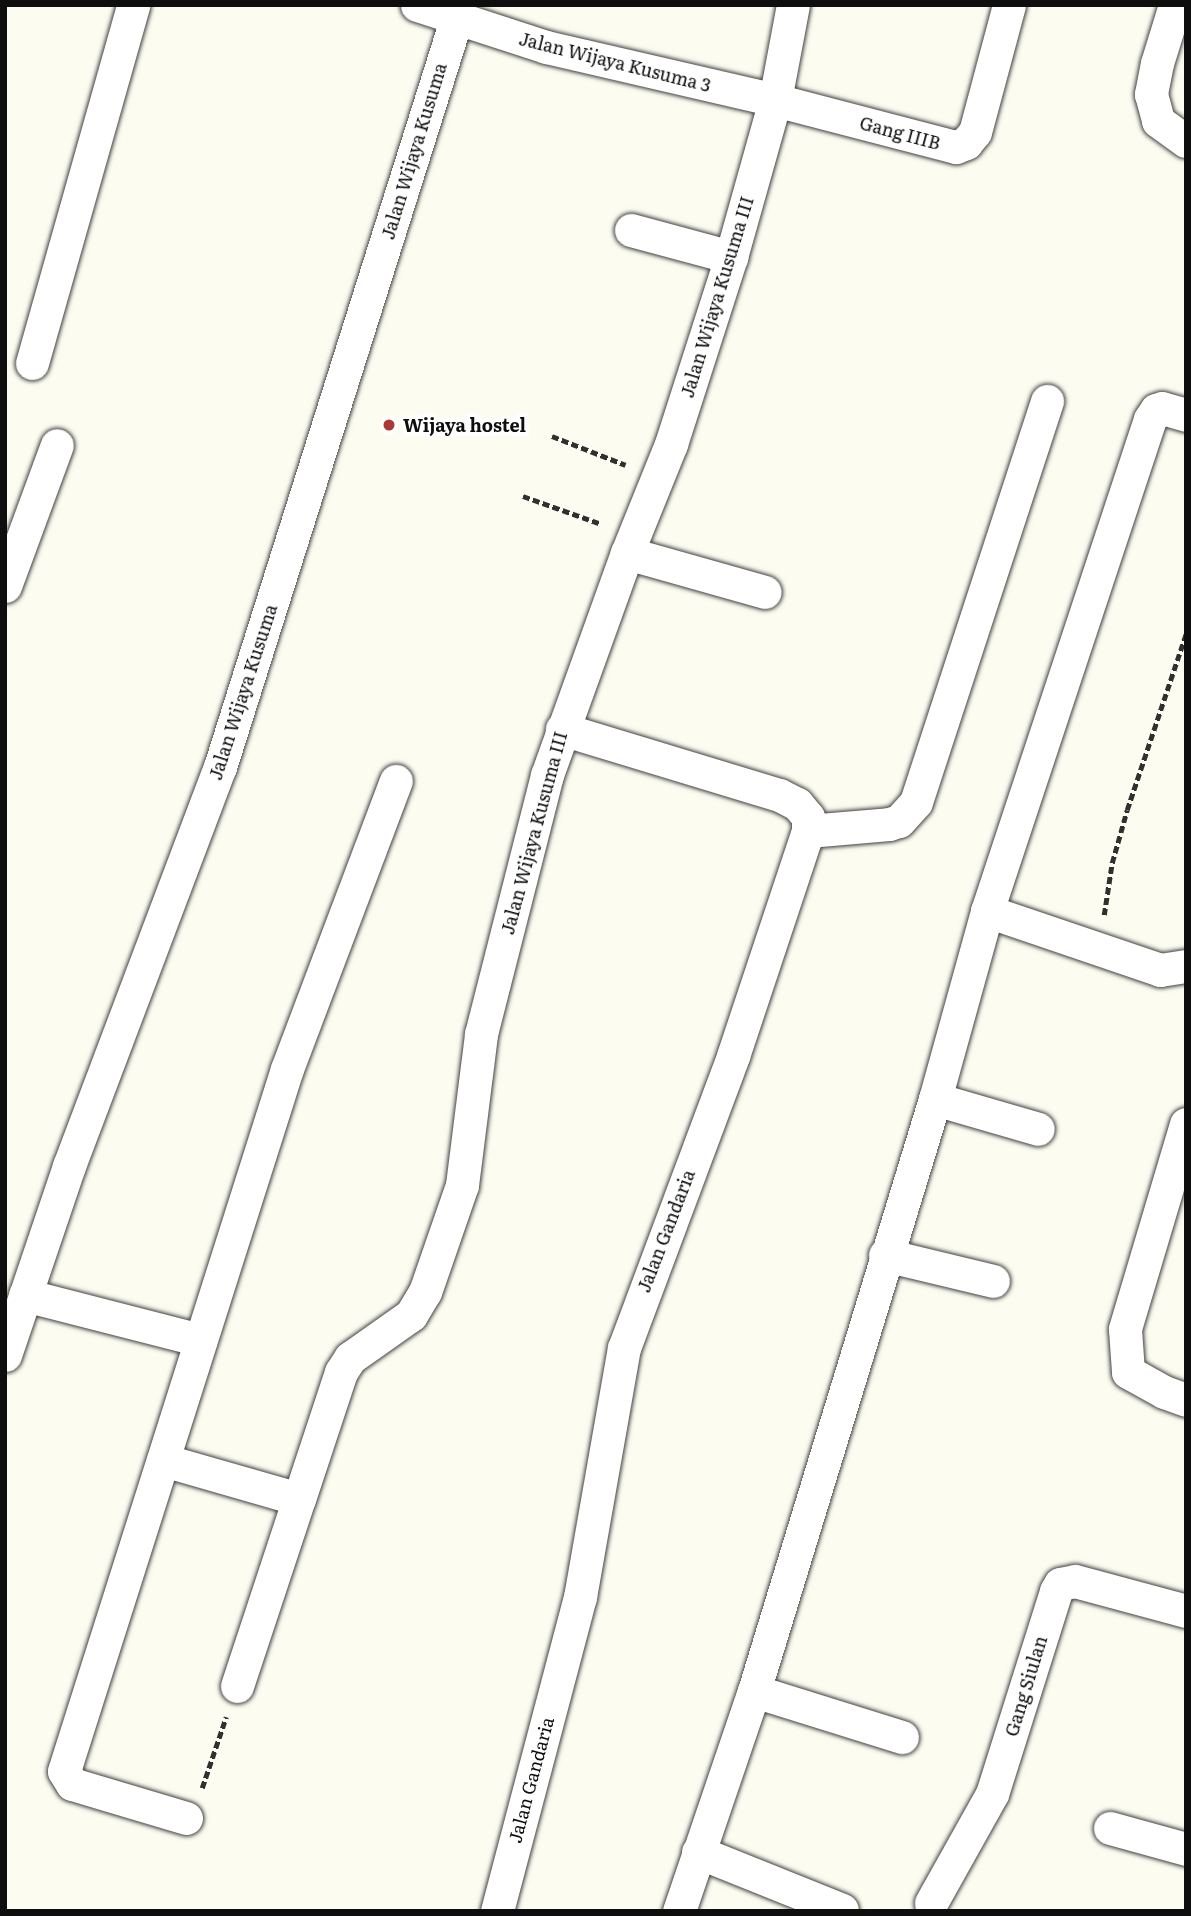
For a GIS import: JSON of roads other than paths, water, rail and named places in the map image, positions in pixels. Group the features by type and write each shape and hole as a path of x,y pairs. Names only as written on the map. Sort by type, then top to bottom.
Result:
{"street":[{"path":"32,363 133,5"},
{"name":"Jalan Wijaya Kusuma III","path":"237,1686 341,1372 350,1357 417,1310 458,1199 481,1034 547,775 630,544 657,477 731,257 775,100 793,5"},
{"name":"Gang IIIB","path":"775,100 956,147 966,143 975,132 1009,5"},
{"path":"1175,5 1157,63 1151,94 1158,121 1183,140"},
{"name":"Jalan Wijaya Kusuma 3","path":"432,10 546,47 775,100"},
{"name":"Jalan Wijaya Kusuma","path":"5,1355 74,1153 220,767 432,10"},
{"path":"631,230 731,257"},
{"path":"562,729 779,794 797,804 808,817 808,831 899,821 916,802 1047,401"},
{"path":"679,1911 754,1691 885,1255 935,1099 987,911 1150,419 1156,410 1162,408 1186,415"},
{"path":"5,586 57,445"},
{"path":"630,544 765,592"},
{"path":"186,1818 72,1784 63,1774 287,1069 396,781"},
{"name":"Jalan Gandaria","path":"497,1911 580,1597 624,1348 733,1056 808,831"},
{"path":"987,911 1160,970 1186,966"},
{"path":"935,1099 1038,1129"},
{"path":"1186,1125 1125,1329 1128,1371 1164,1392 1186,1400"},
{"path":"885,1255 993,1281"},
{"path":"25,1295 201,1340"},
{"path":"163,1460 299,1499"},
{"name":"Gang Siulan","path":"931,1903 992,1794 1060,1584 1075,1581 1186,1611"},
{"path":"754,1691 902,1737"},
{"path":"1110,1828 1186,1849"},
{"path":"698,1852 842,1910"}],"place":[{"name":"Wijaya hostel","path":"389,425"}]}
